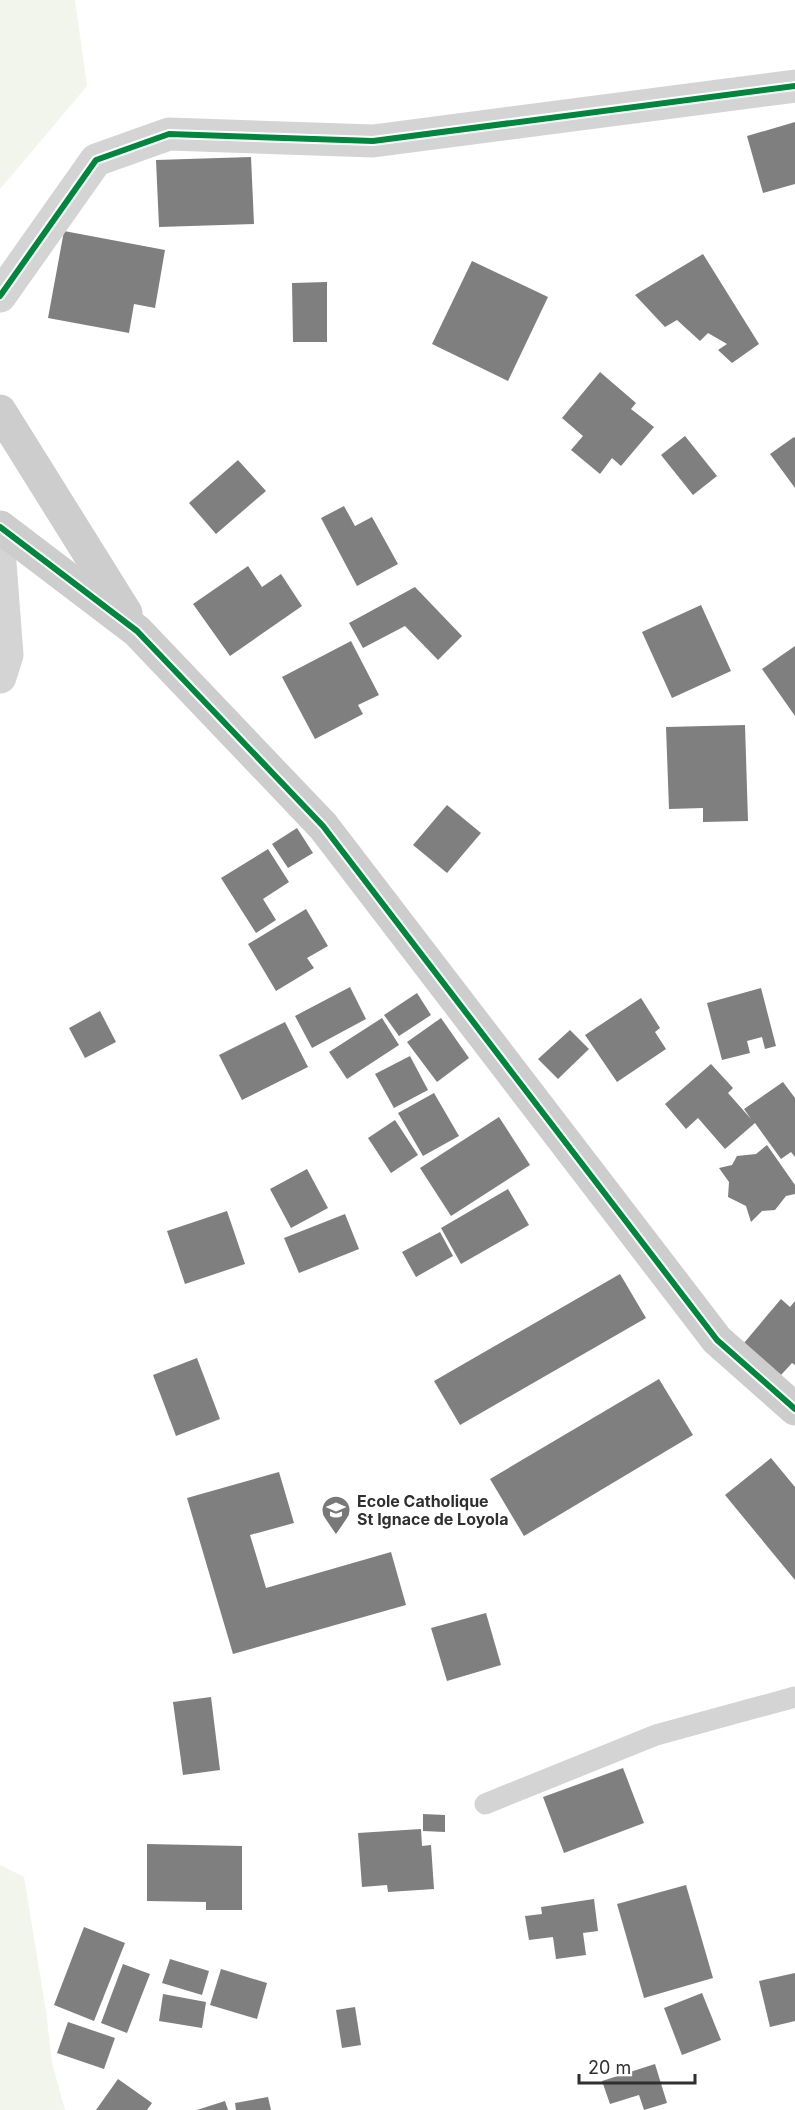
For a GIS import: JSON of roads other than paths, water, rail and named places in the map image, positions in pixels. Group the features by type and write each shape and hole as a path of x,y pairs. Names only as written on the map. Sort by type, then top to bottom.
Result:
{"street":[{"path":"0,296 96,160 169,134 373,141 795,87"},
{"path":"0,411 137,631"},
{"path":"0,527 137,631 323,826 717,1340 795,1409"},
{"path":"0,563 7,655 0,677"}],"lane":[{"path":"485,1804 656,1735 795,1697"}],"place":[{"name":"Ecole Catholique St Ignace de Loyola","path":"336,1536"}]}
